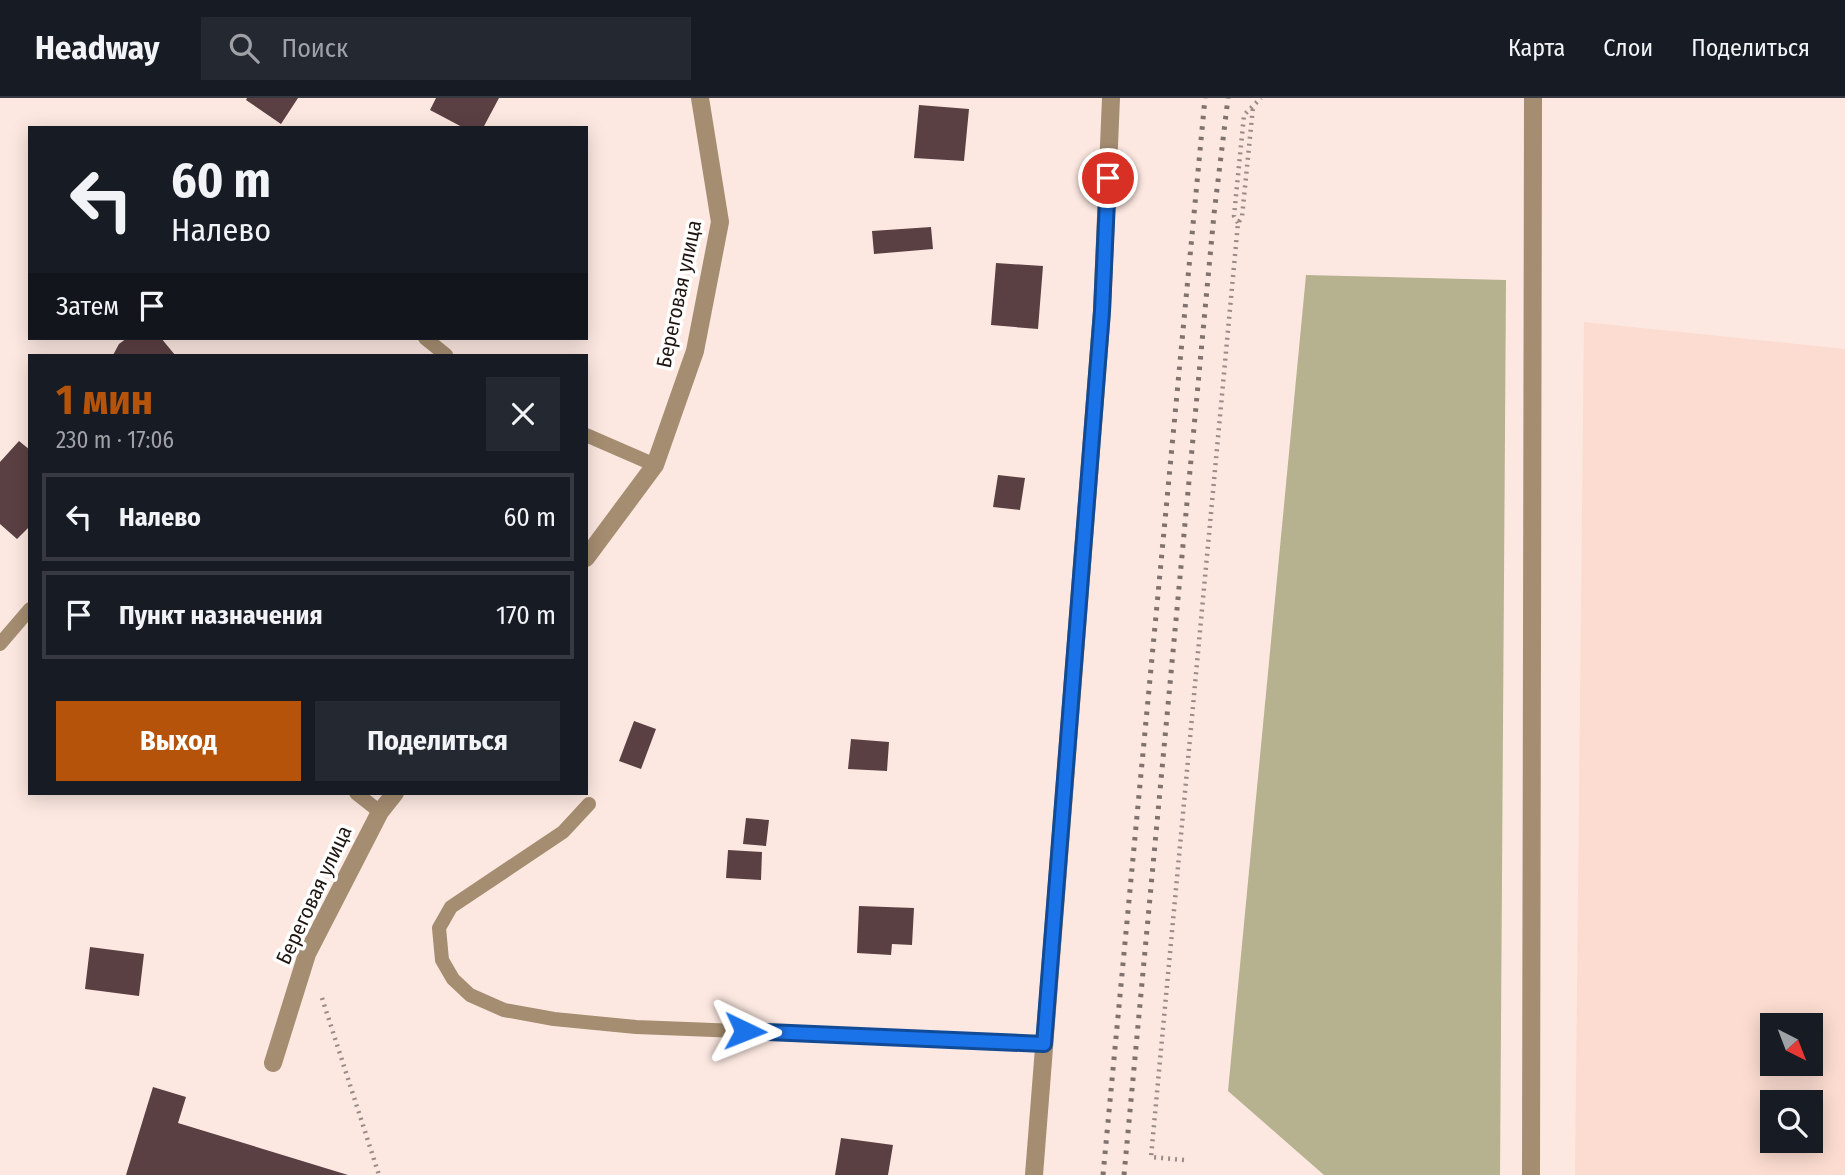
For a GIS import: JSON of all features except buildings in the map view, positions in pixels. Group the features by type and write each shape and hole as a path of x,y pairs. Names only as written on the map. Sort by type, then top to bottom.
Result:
{"street":[{"name":"Береговая улица","path":"588,555 655,465 695,351 720,222 700,98"},
{"path":"1034,1175 1102,311 1111,98"},
{"path":"1531,1175 1533,98"},
{"name":"Береговая улица","path":"272,1063 307,954 380,811 394,795"}],"lane":[{"path":"427,340 445,354"},
{"path":"588,436 655,465"},
{"path":"0,644 28,611"},
{"path":"359,795 380,811"},
{"path":"589,804 563,832 451,907 439,928 442,960 453,979 470,995 504,1010 554,1019 636,1027 1044,1044"}],"path":[{"path":"1184,1160 1151,1157 1238,223 1234,216 1242,126 1244,115 1261,98"},
{"path":"307,954 379,1175"}],"shaded area":[{"path":"1306,275 1506,280 1500,1175 1324,1175 1228,1091"},
{"path":"1584,322 1845,349 1845,1175 1575,1175"}],"railway":[{"path":"1103,1175 1205,98"},
{"path":"1124,1175 1214,214 1228,98"}],"route":[{"path":"745,1031 1044,1044 1102,311 1108,178"}]}
